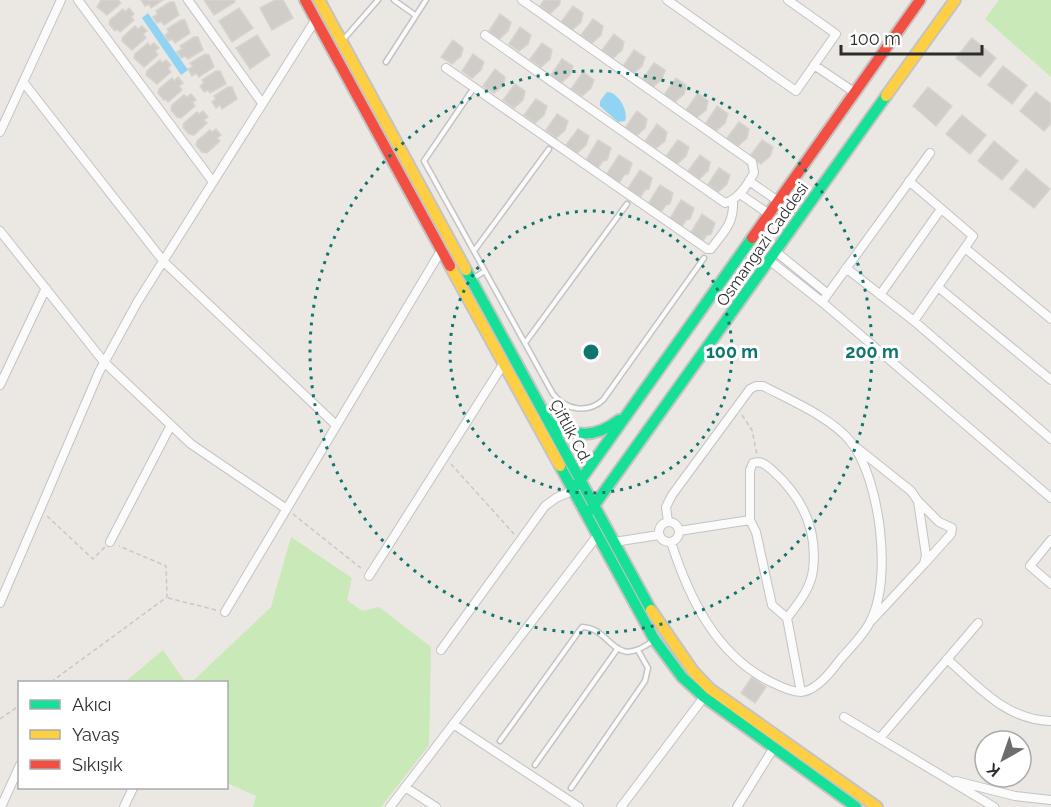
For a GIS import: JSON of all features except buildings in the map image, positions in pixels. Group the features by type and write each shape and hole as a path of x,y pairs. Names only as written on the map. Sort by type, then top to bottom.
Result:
{"street":[{"path":"0,132 61,0"},
{"path":"78,0 213,182"},
{"path":"188,0 262,103"},
{"name":"Çiftlik Cd.","path":"305,0 654,639 682,677 704,697 851,806"},
{"name":"Çiftlik Cd.","path":"319,0 656,620 701,680 877,807"},
{"path":"485,36 725,203 733,201 740,194 754,173 752,162 522,0"},
{"path":"667,0 796,91 836,34 788,0"},
{"name":"Osmangazi Caddesi","path":"572,491 920,0"},
{"name":"Osmangazi Caddesi","path":"586,517 955,0"},
{"path":"0,603 3,586 40,510 104,362 213,182 316,19"},
{"path":"814,65 854,92"},
{"path":"446,69 707,249 711,249 730,224 734,216 733,201"},
{"path":"24,83 164,262 336,425"},
{"path":"822,302 930,153"},
{"path":"749,181 778,201"},
{"path":"909,181 973,236 914,321"},
{"path":"740,194 769,214"},
{"path":"880,295 941,209"},
{"path":"0,231 104,362 191,444 285,508"},
{"path":"965,248 1051,320"},
{"path":"225,612 285,508 442,249"},
{"path":"772,255 828,294"},
{"path":"772,255 822,302 1051,498"},
{"path":"846,268 914,321 1051,439"},
{"path":"938,287 1051,380"},
{"path":"0,385 46,288"},
{"path":"369,576 504,363"},
{"path":"668,522 666,507 672,495 750,390 756,386 763,386 818,416 911,491 939,522 952,528 951,534 871,621 832,670 812,689 801,692 759,676 714,633 698,610 683,579 671,542"},
{"path":"548,420 565,432 588,436 613,425 631,410"},
{"path":"110,542 171,426"},
{"path":"851,442 864,470 878,512 882,546 881,579 871,621"},
{"path":"787,618 800,602 813,572 811,526 802,505 788,485 758,461 750,470 750,520 756,532 772,605 787,618 801,692"},
{"path":"441,650 544,506 572,491"},
{"path":"918,501 926,555 924,564"},
{"path":"679,531 750,520"},
{"path":"668,522 674,523 679,531 678,538 671,542 663,540 659,535 660,528 668,522"},
{"path":"614,542 659,535"},
{"path":"390,807 597,536"},
{"path":"1051,540 1030,566 1051,584"},
{"path":"880,738 978,624"},
{"path":"947,659 994,701 1017,715 1035,721 1051,721"},
{"path":"621,807 704,697"},
{"path":"844,717 994,807"},
{"path":"453,724 579,807"},
{"path":"737,807 774,749"},
{"path":"1,807 18,769"},
{"path":"948,779 1015,796 1051,800"},
{"path":"405,788 436,807"},
{"path":"124,807 133,789"}],"lane":[{"path":"343,41 378,0"},
{"path":"394,0 416,15"},
{"path":"386,62 426,0"},
{"path":"471,92 424,160 556,398 570,407 592,407 603,400 704,258"},
{"path":"474,251 549,148"},
{"path":"525,343 627,204"},
{"path":"471,279 485,271"},
{"path":"500,741 582,627 626,652 639,652 654,639"},
{"path":"535,765 618,648"},
{"path":"571,788 645,681 648,668 639,652"}],"path":[{"path":"736,408 752,430 757,443 758,461"},
{"path":"444,457 520,540"},
{"path":"285,508 369,576"},
{"path":"40,510 93,559 110,542 166,566 168,597"},
{"path":"168,597 225,612"},
{"path":"52,681 168,597"},
{"path":"0,719 18,706"}],"green space":[{"path":"999,0 1051,0 1051,77 985,19"},
{"path":"291,537 352,578 347,600 362,611 379,607 431,647 429,745 381,807 253,807 256,796 228,783 228,681 193,681 271,607"},
{"path":"163,650 184,681 126,681"}],"water":[{"path":"148,13 188,70 181,75 142,18"},
{"path":"607,92 615,95 622,103 625,121 618,122 600,106 600,101"}],"traffic: fast":[{"path":"591,510 886,96"},
{"path":"577,485 752,238"},
{"path":"466,270 651,610"},
{"path":"550,422 568,431 585,434 602,430 619,420"},
{"path":"560,466 654,639 682,677 704,697 856,807"}],"traffic: slow":[{"path":"319,0 466,270"},
{"path":"886,96 955,0"},
{"path":"450,266 560,466"},
{"path":"651,610 693,671 710,689 877,807"}],"traffic: jam":[{"path":"305,0 450,266"},
{"path":"752,238 920,0"}]}
